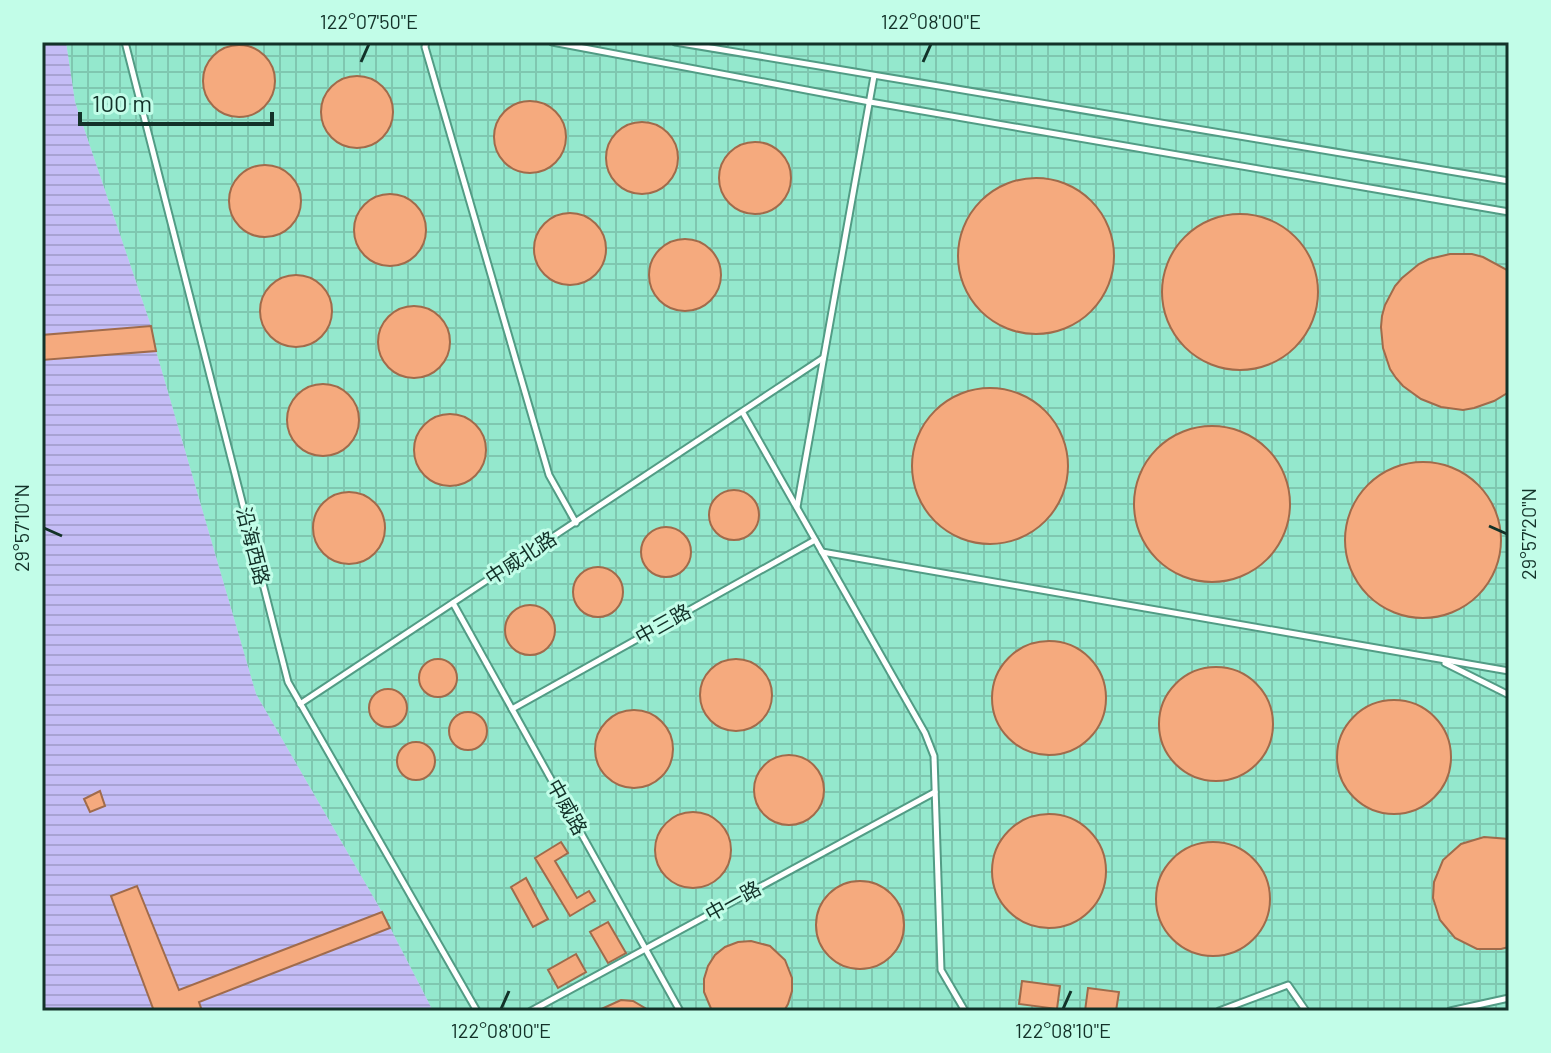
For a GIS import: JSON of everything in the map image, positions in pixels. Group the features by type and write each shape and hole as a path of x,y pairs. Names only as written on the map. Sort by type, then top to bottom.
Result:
{"lane":[{"name":"沿海西路","path":"125,42 288,682 477,1011"},
{"path":"426,42 549,475 576,523"},
{"path":"552,42 870,102 1509,212"},
{"path":"675,42 1509,181"},
{"path":"797,507 874,76"},
{"name":"中威北路","path":"300,704 823,358"},
{"path":"743,413 925,733 934,756 941,970 965,1011"},
{"name":"中三路","path":"512,709 815,540"},
{"path":"822,552 1509,671"},
{"name":"中威路","path":"453,603 680,1011"},
{"path":"1441,660 1509,695"},
{"name":"中一路","path":"531,1011 935,792"},
{"path":"1219,1011 1288,985 1306,1011"},
{"path":"1450,1011 1509,998"}],"shaded area":[{"path":"42,42 66,42 75,102 151,326 256,694 382,912 433,1011 42,1011"},
{"path":"66,42 1509,42 1509,1011 433,1011 382,912 256,694 151,326 75,102"}],"building":[{"path":"239,45 259,51 269,61 275,81 269,101 259,111 239,117 219,111 209,101 203,81 209,61 219,51"},
{"path":"357,76 377,82 387,92 393,112 387,132 377,142 357,148 337,142 327,132 321,112 327,92 337,82"},
{"path":"530,101 550,107 560,117 566,137 560,157 550,167 530,173 510,167 500,157 494,137 500,117 510,107"},
{"path":"642,122 662,128 672,138 678,158 672,178 662,188 642,194 622,188 612,178 606,158 612,138 622,128"},
{"path":"755,142 775,148 785,158 791,178 785,198 775,208 755,214 735,208 725,198 719,178 725,158 735,148"},
{"path":"265,165 285,171 295,181 301,201 295,221 285,231 265,237 245,231 235,221 229,201 235,181 245,171"},
{"path":"1036,178 1066,184 1091,201 1108,226 1114,256 1108,286 1091,311 1066,328 1036,334 1006,328 981,311 964,286 958,256 964,226 981,201 1006,184"},
{"path":"390,194 410,200 420,210 426,230 420,250 410,260 390,266 370,260 360,250 354,230 360,210 370,200"},
{"path":"570,213 590,219 600,229 606,249 600,269 590,279 570,285 550,279 540,269 534,249 540,229 550,219"},
{"path":"1240,214 1270,220 1295,237 1312,262 1318,292 1312,322 1295,347 1270,364 1240,370 1210,364 1185,347 1168,322 1162,292 1168,262 1185,237 1210,220"},
{"path":"685,239 705,245 715,255 721,275 715,295 705,305 685,311 665,305 655,295 649,275 655,255 665,245"},
{"path":"1450,254 1483,257 1509,271 1509,392 1494,401 1463,410 1441,407 1421,399 1403,386 1390,369 1383,348 1381,327 1385,305 1402,278 1429,259"},
{"path":"296,275 316,281 326,291 332,311 326,331 316,341 296,347 276,341 266,331 260,311 266,291 276,281"},
{"path":"414,306 434,312 444,322 450,342 444,362 434,372 414,378 394,372 384,362 378,342 384,322 394,312"},
{"path":"151,326 156,351 42,360 42,335"},
{"path":"323,384 343,390 353,400 359,420 353,440 343,450 323,456 303,450 293,440 287,420 293,400 303,390"},
{"path":"990,388 1020,394 1045,411 1062,436 1068,466 1062,496 1045,521 1020,538 990,544 960,538 935,521 918,496 912,466 918,436 935,411 960,394"},
{"path":"450,414 470,420 480,430 486,450 480,470 470,480 450,486 430,480 420,470 414,450 420,430 430,420"},
{"path":"1212,426 1242,432 1267,449 1284,474 1290,504 1284,534 1267,559 1242,576 1212,582 1182,576 1157,559 1140,534 1134,504 1140,474 1157,449 1182,432"},
{"path":"1423,462 1453,468 1478,485 1495,510 1501,540 1495,570 1478,595 1453,612 1423,618 1393,612 1368,595 1351,570 1345,540 1351,510 1368,485 1393,468"},
{"path":"734,490 752,497 759,515 752,533 734,540 716,533 709,515 716,497"},
{"path":"349,492 369,498 379,508 385,528 379,548 369,558 349,564 329,558 319,548 313,528 319,508 329,498"},
{"path":"666,527 684,534 691,552 684,570 666,577 648,570 641,552 648,534"},
{"path":"598,567 616,574 623,592 616,610 598,617 580,610 573,592 580,574"},
{"path":"530,605 548,612 555,630 548,648 530,655 512,648 505,630 512,612"},
{"path":"1049,641 1071,645 1089,658 1102,676 1106,698 1102,720 1089,738 1071,751 1049,755 1027,751 1009,738 996,720 992,698 996,676 1009,658 1027,645"},
{"path":"438,659 451,665 457,678 451,691 438,697 425,691 419,678 425,665"},
{"path":"736,659 756,665 766,675 772,695 766,715 756,725 736,731 716,725 706,715 700,695 706,675 716,665"},
{"path":"1216,667 1238,671 1256,684 1269,702 1273,724 1269,746 1256,764 1238,777 1216,781 1194,777 1176,764 1163,746 1159,724 1163,702 1176,684 1194,671"},
{"path":"388,689 401,695 407,708 401,721 388,727 375,721 369,708 375,695"},
{"path":"1394,700 1416,704 1434,717 1447,735 1451,757 1447,779 1434,797 1416,810 1394,814 1372,810 1354,797 1341,779 1337,757 1341,735 1354,717 1372,704"},
{"path":"634,710 649,713 662,721 670,734 673,749 670,764 662,777 649,785 634,788 619,785 606,777 598,764 595,749 598,734 606,721 619,713"},
{"path":"468,712 481,718 487,731 481,744 468,750 455,744 449,731 455,718"},
{"path":"416,742 429,748 435,761 429,774 416,780 403,774 397,761 403,748"},
{"path":"789,755 814,765 824,790 814,815 789,825 764,815 754,790 764,765"},
{"path":"100,791 105,806 90,812 84,799"},
{"path":"701,812 714,818 725,829 731,850 729,865 714,882 701,888 685,888 672,882 657,865 655,842 661,829 678,814"},
{"path":"1049,814 1071,818 1089,831 1102,849 1106,871 1102,893 1089,911 1071,924 1049,928 1027,924 1009,911 996,893 992,871 996,849 1009,831 1027,818"},
{"path":"1484,837 1509,839 1509,947 1501,949 1477,949 1455,938 1440,920 1433,898 1434,882 1443,860 1461,844"},
{"path":"561,842 568,853 555,861 577,898 589,891 595,901 570,916 535,858"},
{"path":"1213,842 1235,846 1253,859 1266,877 1270,899 1266,921 1253,939 1235,952 1213,956 1191,952 1173,939 1160,921 1156,899 1160,877 1173,859 1191,846"},
{"path":"526,878 548,919 533,927 511,887"},
{"path":"860,881 885,888 897,900 904,925 897,950 885,962 860,969 835,962 823,950 816,925 823,900 835,888"},
{"path":"137,886 179,990 382,912 390,928 199,1002 202,1011 154,1011 111,896"},
{"path":"608,922 626,953 608,963 590,932"},
{"path":"751,941 770,946 785,960 792,978 788,1004 784,1011 712,1011 704,992 708,966 725,947"},
{"path":"576,954 586,972 558,988 548,970"},
{"path":"1022,981 1060,986 1057,1009 1019,1004"},
{"path":"1088,988 1119,992 1116,1011 1085,1011"},
{"path":"621,1000 633,1001 650,1011 597,1011"}]}
